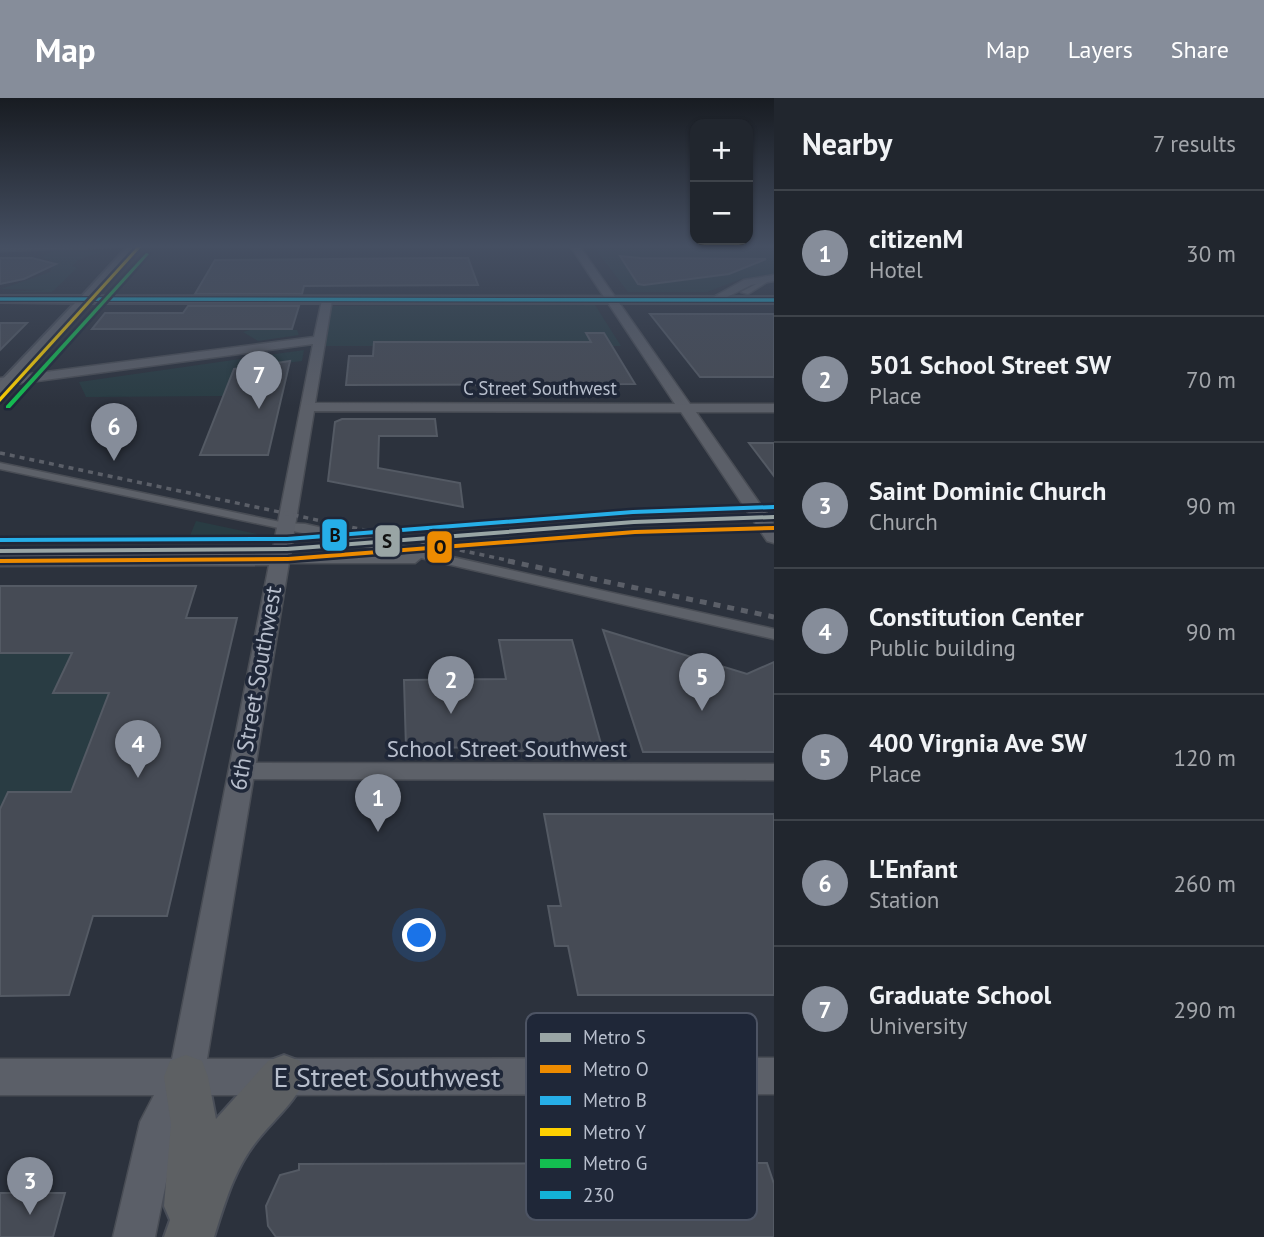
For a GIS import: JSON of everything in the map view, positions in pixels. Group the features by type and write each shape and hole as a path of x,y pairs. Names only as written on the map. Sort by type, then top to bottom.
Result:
{"highway":[{"path":"186,1077 194,1124 188,1237"},
{"path":"188,1237 215,1161 239,1126 284,1077"}],"main road":[{"path":"3,385 83,300"}],"street":[{"name":"6th Street Southwest","path":"186,1077 327,300"},
{"path":"611,300 771,527"},
{"path":"3,385 319,340"},
{"name":"C Street Southwest","path":"306,407 774,408"},
{"path":"0,466 285,527 305,528 774,634"},
{"path":"0,560 435,559"},
{"name":"School Street Southwest","path":"240,771 774,772"},
{"name":"E Street Southwest","path":"0,1077 526,1077"},
{"path":"134,1237 159,1122 186,1077"}],"shaded area":[{"path":"595,305 621,346 324,346 330,306"},
{"path":"253,329 297,330 299,335 258,341 243,332"},
{"path":"304,350 302,361 234,369 223,396 86,397 79,382"},
{"path":"196,521 257,534 255,542 187,543"},
{"path":"0,653 72,653 54,693 109,693 71,792 8,792 0,809"}],"building":[{"path":"188,306 299,306 292,329 92,329 105,313 183,313"},
{"path":"650,314 774,314 774,377 700,377"},
{"path":"0,323 27,323 0,350"},
{"path":"586,333 604,333 635,384 346,385 349,356 373,356 374,342 591,342"},
{"path":"290,361 268,455 200,455 234,369"},
{"path":"342,419 435,419 437,436 379,436 378,468 460,483 463,507 328,481 335,422"},
{"path":"749,443 774,443 774,476"},
{"path":"0,586 196,586 186,618 237,618 167,916 93,916 69,995 0,996 0,809 8,792 71,792 109,693 53,693 72,653 0,653"},
{"path":"603,630 747,674 774,662 774,752 643,752"},
{"path":"499,640 572,640 603,751 518,751 517,747 406,748 404,680 506,679"},
{"path":"544,814 774,814 774,995 578,995 568,946 555,946 548,906 561,906"},
{"path":"757,1163 767,1163 774,1184 774,1237 276,1237 268,1226 266,1206 280,1175 299,1170 299,1164 526,1164 526,1220 757,1220"},
{"path":"0,1193 65,1193 53,1237 0,1237"}],"railway":[{"path":"0,453 516,562"},
{"path":"508,561 774,617"}],"metro line":[{"name":"Y","path":"0,400 91,300"},
{"name":"G","path":"8,407 105,300"},
{"name":"B","path":"0,540 287,539 633,512 774,507"},
{"name":"S","path":"0,551 287,549 634,522 774,517"},
{"name":"O","path":"0,561 288,559 635,532 774,528"}],"place":[{"name":"Graduate School","path":"259,409"},
{"name":"L'Enfant","path":"114,461"},
{"name":"400 Virgnia Ave SW","path":"702,711"},
{"name":"501 School Street SW","path":"451,714"},
{"name":"Constitution Center","path":"138,778"},
{"name":"citizenM","path":"378,832"},
{"name":"Saint Dominic Church","path":"30,1215"}]}
